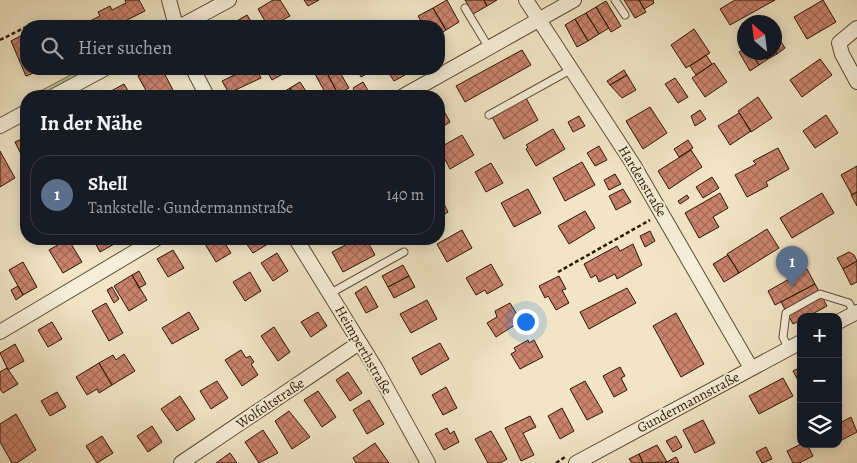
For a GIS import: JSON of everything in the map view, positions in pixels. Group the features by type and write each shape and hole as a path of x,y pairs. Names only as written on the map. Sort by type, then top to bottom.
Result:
{"street":[{"path":"169,0 174,20"},
{"path":"192,20 229,0"},
{"name":"Hardenstraße","path":"526,0 663,213 750,368"},
{"path":"445,73 574,0"},
{"path":"857,28 839,43 842,54 857,82"},
{"path":"65,90 93,75"},
{"path":"196,75 204,90"},
{"path":"415,90 442,75"},
{"path":"0,126 20,115"},
{"path":"0,332 146,245"},
{"name":"Heimperthstraße","path":"300,245 331,293 428,463"},
{"path":"842,320 856,312"},
{"name":"Wolfoltstraße","path":"181,463 359,342"},
{"name":"Gundermannstraße","path":"576,463 593,458 750,368 795,345"}],"lane":[{"path":"616,0 624,15"},
{"path":"465,8 490,48"},
{"path":"489,115 572,69"},
{"path":"331,293 404,252"},
{"path":"795,345 783,337 786,313 820,294 849,303 856,312"}],"path":[{"path":"0,40 20,30"},
{"path":"558,272 663,213"}],"green space":[{"path":"71,75 80,75 52,90 42,90"}],"building":[{"path":"125,0 139,0 145,11 127,20 92,20 100,16 98,12 110,6 112,10 126,3"},
{"path":"273,0 280,0 290,16 283,20 264,20 258,9"},
{"path":"304,0 319,0 308,6"},
{"path":"447,0 459,22 446,30 445,20 440,20 433,8"},
{"path":"465,0 484,0 487,6 473,14"},
{"path":"484,0 497,0 487,6"},
{"path":"624,0 639,0 646,12 635,18"},
{"path":"639,0 653,0 654,3 644,9"},
{"path":"735,0 775,0 748,15 737,15 737,21 730,25 720,9"},
{"path":"823,0 836,22 807,39 794,17"},
{"path":"606,1 621,26 611,32 596,7"},
{"path":"596,7 609,28 599,34 586,13"},
{"path":"433,8 440,20 420,20 418,16"},
{"path":"586,13 599,34 588,41 575,19"},
{"path":"247,15 250,20 238,20"},
{"path":"575,19 588,41 577,47 565,25"},
{"path":"694,29 710,53 686,68 671,45"},
{"path":"20,36 20,62 11,41"},
{"path":"522,50 531,65 465,102 456,86"},
{"path":"706,55 712,64 696,75 690,66"},
{"path":"820,59 832,75 802,97 790,80"},
{"path":"744,60 756,60 759,65 750,71"},
{"path":"756,60 766,60 759,65"},
{"path":"714,63 727,82 705,97 692,78"},
{"path":"624,70 627,75 610,85 607,81"},
{"path":"165,75 173,90 146,90 138,76"},
{"path":"234,75 259,75 261,78 235,90 227,90 222,81"},
{"path":"269,75 281,75 272,80"},
{"path":"316,75 328,75 336,90 324,90"},
{"path":"328,75 341,75 349,88 336,90"},
{"path":"390,75 405,75 394,81"},
{"path":"627,75 636,90 622,98 610,85"},
{"path":"675,78 688,97 678,103 665,84"},
{"path":"300,82 305,90 291,90 290,88"},
{"path":"363,82 368,90 354,90 353,88"},
{"path":"124,84 128,90 113,90"},
{"path":"758,97 772,118 751,132 738,111"},
{"path":"526,98 538,120 504,139 492,117"},
{"path":"650,107 667,133 643,149 626,121"},
{"path":"700,110 706,119 695,126 691,116"},
{"path":"445,113 450,122 445,125"},
{"path":"739,113 751,131 730,145 718,126"},
{"path":"826,115 838,133 815,148 803,131"},
{"path":"579,116 585,126 573,132 568,122"},
{"path":"553,129 565,149 536,166 526,149 528,147 526,145"},
{"path":"462,135 474,155 450,169 445,159 445,145"},
{"path":"20,140 20,152 15,142"},
{"path":"688,140 693,148 679,157 674,149"},
{"path":"599,146 607,160 595,166 587,153"},
{"path":"778,148 789,169 766,182 768,186 747,197 735,175 756,164 753,161"},
{"path":"691,150 702,167 669,189 658,171"},
{"path":"0,151 15,178 0,187"},
{"path":"582,162 595,185 565,201 553,178"},
{"path":"491,163 503,183 486,192 475,172"},
{"path":"857,166 857,192 852,195 841,175"},
{"path":"615,174 621,184 609,190 604,180"},
{"path":"712,177 719,188 703,198 696,187"},
{"path":"528,189 541,213 514,227 501,203"},
{"path":"623,189 631,202 616,210 609,196"},
{"path":"857,192 857,206 851,195"},
{"path":"720,193 728,208 713,217 719,227 699,238 685,213"},
{"path":"822,193 834,213 792,238 780,218"},
{"path":"687,195 689,198 680,204 678,201"},
{"path":"585,211 595,228 569,244 558,226"},
{"path":"767,229 779,248 739,273 727,254"},
{"path":"462,230 472,248 447,262 438,245 445,245 445,240"},
{"path":"650,231 655,241 645,247 640,236"},
{"path":"633,244 642,265 617,279 615,274 599,282 596,275 591,278 584,264 617,246 620,251"},
{"path":"58,245 72,245 82,262 63,273 49,250"},
{"path":"96,245 112,245 100,252"},
{"path":"206,245 226,245 231,253 216,262"},
{"path":"247,245 266,245 253,253"},
{"path":"345,245 369,245 375,255 343,272 332,252"},
{"path":"173,250 184,268 168,277 157,259"},
{"path":"849,252 854,255 857,261 843,269 837,258"},
{"path":"277,253 288,271 273,281 261,263"},
{"path":"728,255 739,273 724,282 713,264"},
{"path":"857,261 857,282 851,285 843,269"},
{"path":"23,262 37,287 23,295 9,270"},
{"path":"491,264 503,285 487,294 485,290 476,295 466,278"},
{"path":"403,265 409,276 388,287 382,276"},
{"path":"807,269 815,284 775,305 768,291"},
{"path":"139,271 146,284 139,288 132,275"},
{"path":"250,272 261,291 245,301 233,282"},
{"path":"132,275 147,300 129,311 114,286"},
{"path":"409,276 415,287 394,298 388,287"},
{"path":"559,276 566,289 562,290 569,303 556,310 548,296 545,298 539,286"},
{"path":"815,284 827,306 814,313 797,313 797,322 793,324 781,302"},
{"path":"18,286 23,295 16,300 11,290"},
{"path":"366,286 378,307 366,313 355,293"},
{"path":"112,287 119,299 114,303 107,290"},
{"path":"627,288 636,303 589,329 580,312"},
{"path":"427,300 437,319 411,333 400,314"},
{"path":"106,303 123,333 109,341 92,311"},
{"path":"510,303 521,321 496,337 487,323 497,317 495,311"},
{"path":"189,312 199,329 172,344 162,328"},
{"path":"318,312 327,326 311,337 301,322"},
{"path":"676,313 704,364 681,377 653,326"},
{"path":"52,322 62,339 48,347 38,330"},
{"path":"274,327 290,352 278,361 261,336"},
{"path":"528,340 529,343 534,340 543,357 520,369 511,354 516,351 514,348"},
{"path":"440,343 449,359 421,375 412,358"},
{"path":"15,344 24,361 8,370 0,353"},
{"path":"241,350 246,358 250,356 254,362 251,364 258,375 242,386 225,360"},
{"path":"124,354 135,371 112,385 99,363 113,355 116,360"},
{"path":"99,363 112,385 99,393 97,389 87,395 76,377"},
{"path":"620,367 625,376 621,378 627,390 614,397 603,376"},
{"path":"7,368 18,384 3,393 0,389 0,372"},
{"path":"797,369 797,378 793,371"},
{"path":"348,372 362,393 350,401 336,380"},
{"path":"783,378 793,396 759,414 749,396"},
{"path":"217,381 228,398 211,409 200,391"},
{"path":"585,381 603,412 587,420 570,389"},
{"path":"446,387 457,408 443,415 432,395"},
{"path":"318,391 336,417 322,427 304,400"},
{"path":"57,392 66,407 50,416 41,401"},
{"path":"180,396 195,419 177,431 161,409"},
{"path":"369,400 384,424 367,434 353,410"},
{"path":"562,408 574,431 560,439 548,416"},
{"path":"289,411 310,437 292,449 275,421"},
{"path":"16,414 36,450 17,463 12,463 0,442 0,424"},
{"path":"530,416 536,427 523,433 534,455 521,461 505,428"},
{"path":"851,417 857,432 842,440 842,422"},
{"path":"703,420 715,443 695,453 683,430"},
{"path":"152,426 162,442 148,452 137,436"},
{"path":"447,428 450,434 454,431 459,442 444,450 435,434"},
{"path":"263,430 278,453 259,463 245,442"},
{"path":"491,431 507,459 500,463 488,463 475,439"},
{"path":"102,436 113,453 97,463 86,446"},
{"path":"676,436 682,447 673,452 666,441"},
{"path":"375,443 389,463 356,463 353,458"},
{"path":"657,445 667,462 643,463 639,454"},
{"path":"797,446 797,448 809,448 813,456 799,463 793,463 787,451"},
{"path":"766,447 772,459 762,463 756,452"},
{"path":"230,453 237,463 216,463"},
{"path":"639,454 643,463 632,463 629,459"},
{"path":"676,457 679,463 665,463"}],"place":[{"name":"Shell","path":"792,287"}]}
